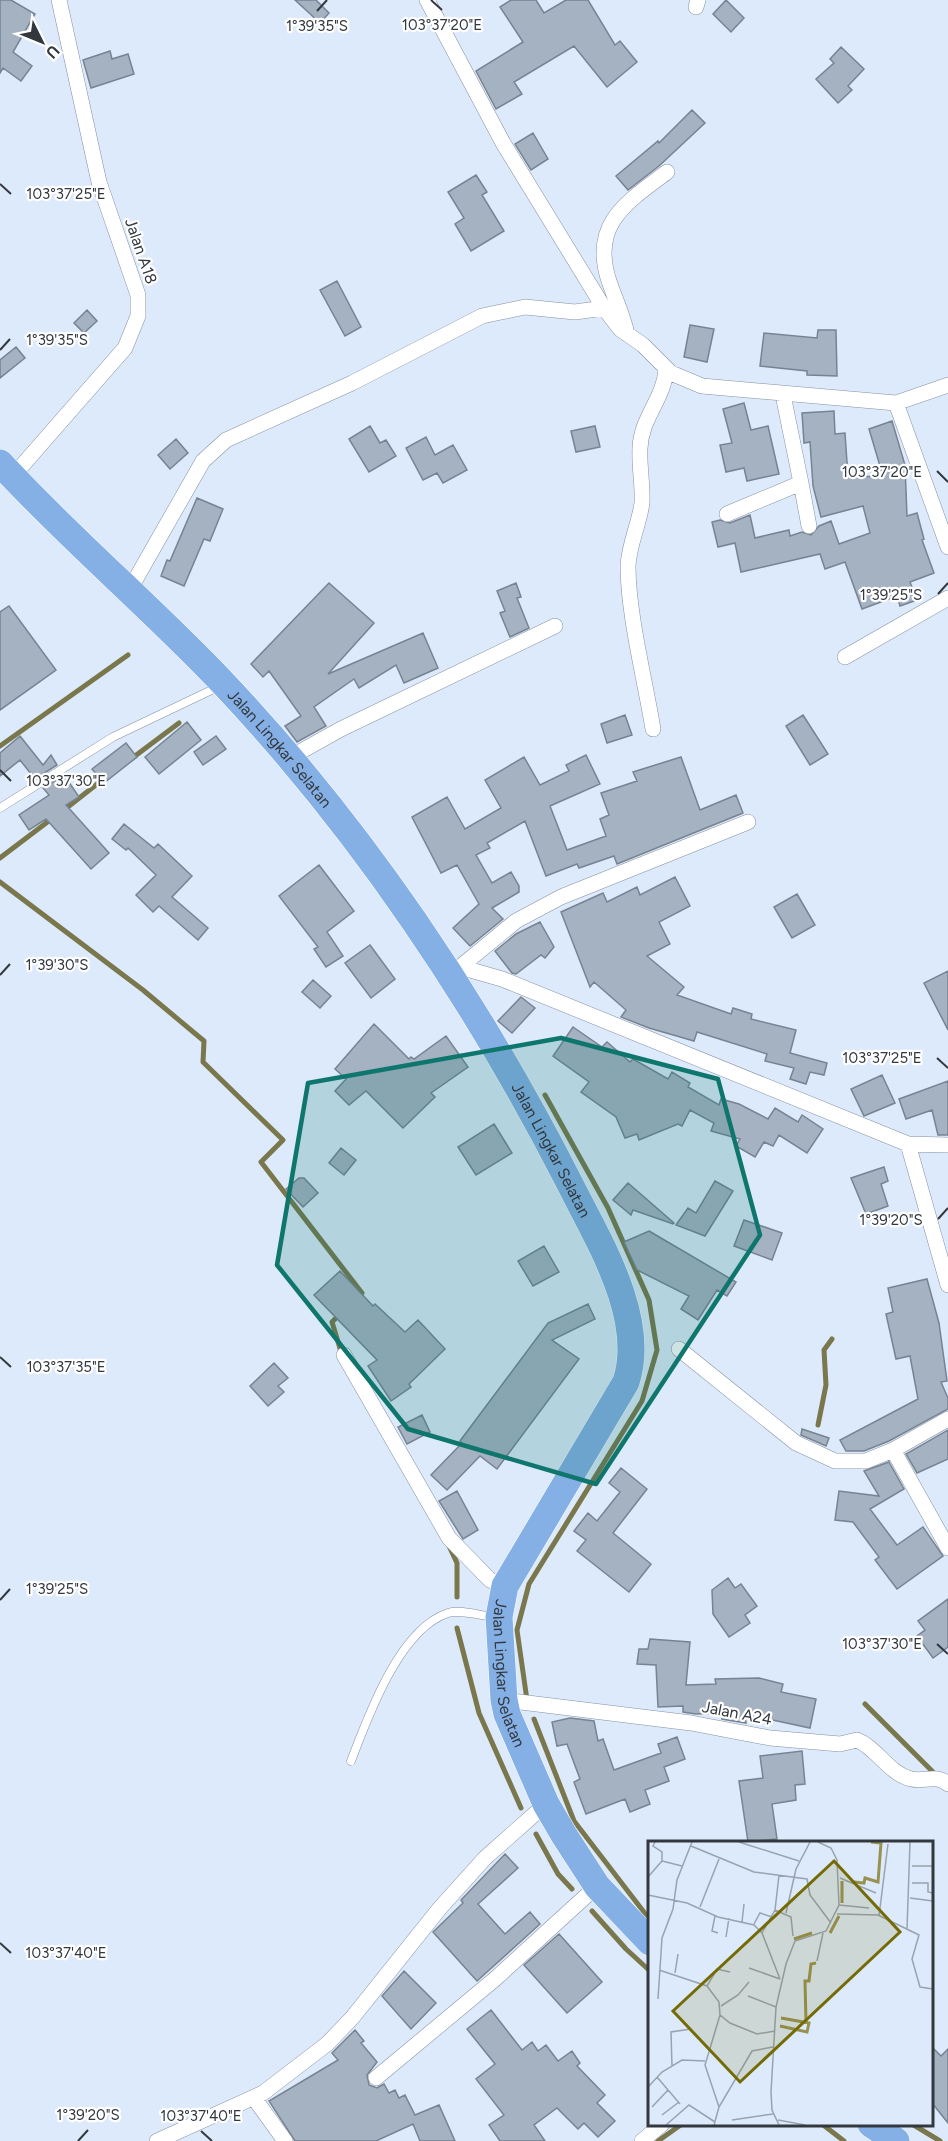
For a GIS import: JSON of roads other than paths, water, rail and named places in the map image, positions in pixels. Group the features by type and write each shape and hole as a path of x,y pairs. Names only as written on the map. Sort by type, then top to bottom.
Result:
{"highway":[{"name":"Jalan Lingkar Selatan","path":"6,470 130,589 224,684 347,827 454,971 536,1117 609,1262 630,1330 629,1372 626,1382 505,1586 499,1617 504,1700 546,1804 597,1886 648,1940"},
{"path":"874,2126 896,2141"}],"street":[{"name":"Jalan A18","path":"6,470 125,348 138,316 138,295 99,182 59,0"},
{"path":"427,0 503,143 611,320 643,345 666,368 702,386 783,395 896,403 948,385"},
{"path":"627,334 622,314 608,280 603,255 605,235 617,212 667,172"},
{"path":"130,589 203,460 226,440 352,383 482,316 525,307 575,312 604,308"},
{"path":"653,729 628,565 642,503 639,449 642,427 661,395 666,368"},
{"path":"783,395 808,526"},
{"path":"896,403 948,547"},
{"path":"727,514 801,483"},
{"path":"845,657 948,598"},
{"path":"289,758 341,729 555,626"},
{"path":"454,971 516,921 561,897 748,822"},
{"path":"454,971 502,979 908,1144 948,1145"},
{"path":"908,1144 948,1285"},
{"path":"678,1349 796,1443 835,1461 848,1463 866,1461 892,1450 948,1419"},
{"path":"344,1355 449,1538 490,1580 505,1586"},
{"path":"892,1450 948,1548"},
{"name":"Jalan A24","path":"504,1700 691,1723 770,1738 840,1744 857,1740 886,1765 912,1779 940,1779 948,1784"},
{"path":"157,2141 254,2098 327,2044 447,1899 485,1858 546,1804"},
{"path":"376,2078 495,1979 597,1886"},
{"path":"254,2098 285,2141"},
{"path":"642,2141 660,2126"}],"lane":[{"path":"0,808 113,737 224,684"},
{"path":"351,1761 372,1708 407,1646 427,1624 450,1612 499,1617"}],"waterway":[{"path":"0,746 128,655"},
{"path":"131,759 179,723"},
{"path":"64,810 106,777"},
{"path":"0,858 54,817"},
{"path":"0,882 143,990 204,1041 203,1062 283,1140 261,1162 362,1293 356,1298"},
{"path":"527,1700 517,1630 529,1584 642,1401 657,1350 649,1300 608,1208 545,1095"},
{"path":"341,1313 332,1322 342,1355"},
{"path":"818,1425 826,1385 824,1350 832,1339"},
{"path":"449,1546 457,1563 457,1597"},
{"path":"457,1628 479,1713 521,1808"},
{"path":"865,1704 937,1776"},
{"path":"534,1719 574,1821 648,1917"},
{"path":"536,1834 558,1874 572,1889"},
{"path":"592,1911 626,1949 648,1969"},
{"path":"658,2141 679,2126"},
{"path":"825,2126 844,2141"},
{"path":"915,2126 940,2141"}]}
